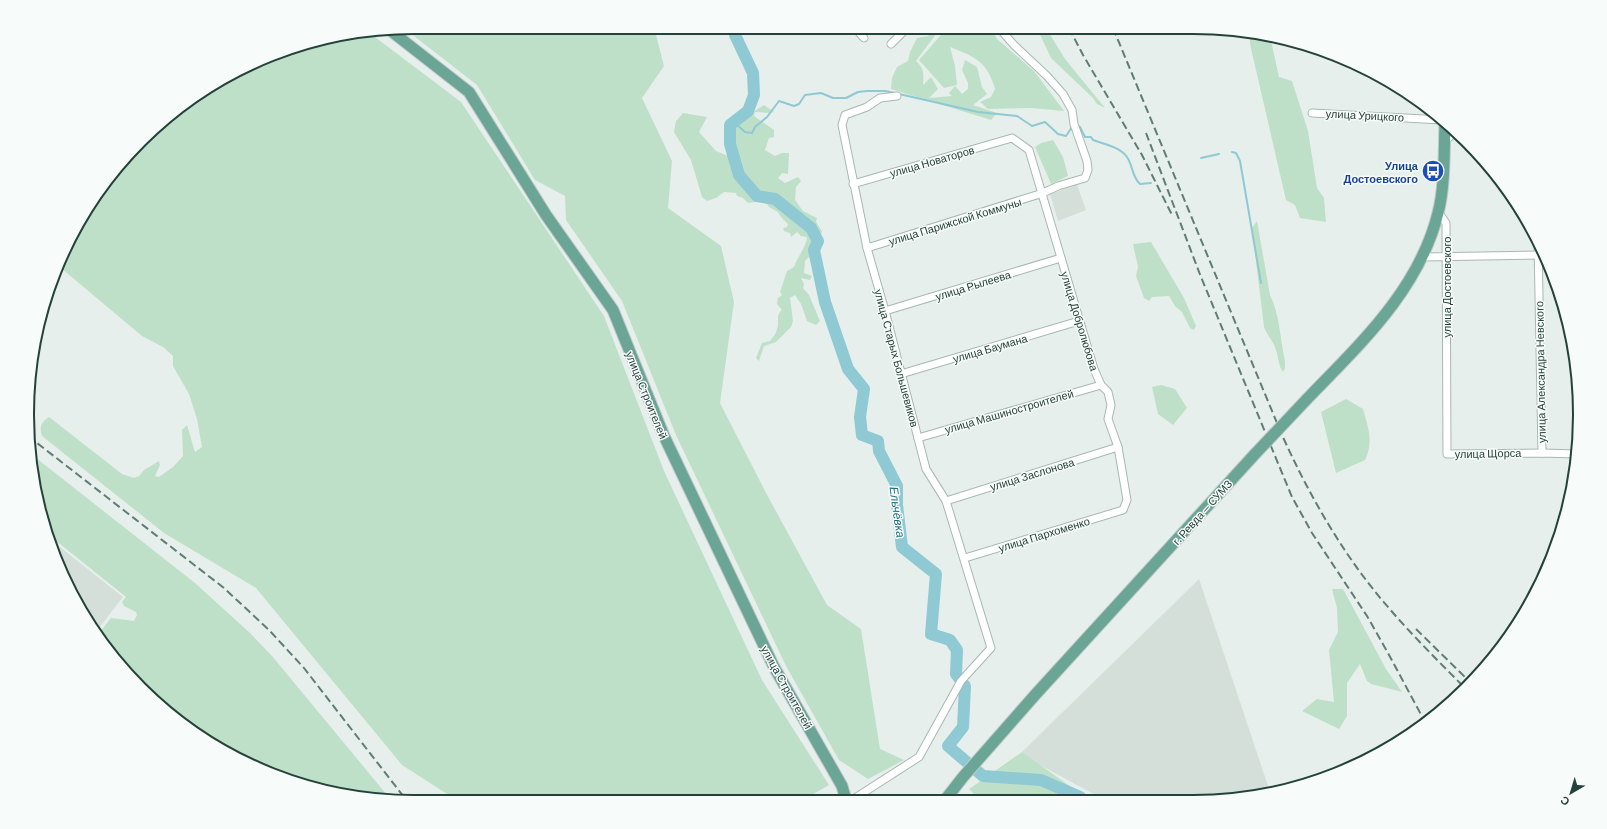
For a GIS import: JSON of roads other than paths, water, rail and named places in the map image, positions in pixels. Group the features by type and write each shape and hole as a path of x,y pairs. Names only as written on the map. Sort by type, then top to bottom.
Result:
{"main road":[{"name":"улица Строителей","path":"396,35 469,92 546,215 613,310 667,443 774,667 842,786 845,795"},
{"name":"улица Достоевского","path":"1439,213 1445,129"},
{"name":"г. Ревда — СУМЗ","path":"949,795 1035,696 1255,454 1374,329 1413,276 1423,257 1439,213"}],"street":[{"path":"860,34 864,38"},
{"path":"891,44 901,34"},
{"name":"улица Парижской Коммуны","path":"867,248 1043,193 1058,186 1084,178 1088,170 1087,161 1074,124 1072,110 1067,100 1056,85 1004,34"},
{"name":"улица Старых Большевиков","path":"860,795 919,757 961,681 992,648 946,501 926,469 867,248 842,124 845,116 867,107 880,98 897,96"},
{"name":"улица Урицкого","path":"1312,113 1432,119"},
{"path":"1444,142 1451,135"},
{"name":"улица Добролюбова","path":"1012,138 1029,150 1094,368 1101,385 1108,392 1111,405 1108,419 1118,447 1127,500 1123,510"},
{"name":"улица Новаторов","path":"853,184 1012,138"},
{"name":"улица Достоевского","path":"1439,213 1446,223 1447,454"},
{"path":"1423,257 1538,255"},
{"name":"улица Рылеева","path":"885,311 1061,258"},
{"name":"улица Александра Невского","path":"1541,262 1542,453"},
{"name":"улица Баумана","path":"901,374 1079,321"},
{"name":"улица Машиностроителей","path":"918,438 1101,385"},
{"name":"улица Заслонова","path":"946,501 1118,447"},
{"name":"улица Щорса","path":"1447,454 1571,454"},
{"name":"улица Пархоменко","path":"964,558 1123,510"}],"waterway":[{"name":"Ельчёвка","path":"735,34 753,73 754,95 748,111 730,125 730,144 739,175 757,196 775,199 811,228 818,241 814,250 825,302 848,369 864,389 860,417 862,435 878,441 879,451 897,486 897,505 902,547 936,574 931,634 950,640 957,650 956,674 965,686 963,727 948,746 983,776 1041,780 1075,795"},
{"path":"734,122 745,132 752,133 755,127 767,117 779,101 794,106 799,104 805,95 821,93 833,98 846,98 858,92 867,91 885,91 895,93"},
{"path":"899,94 978,112 1017,116 1032,126 1045,122 1058,134 1066,136 1072,127"},
{"path":"1078,126 1085,137 1091,137 1093,140 1112,146 1124,154 1129,160 1135,178 1140,184 1151,183"},
{"path":"1232,152 1236,153 1240,161 1261,283"},
{"path":"1201,158 1219,154"}],"railway":[{"path":"1072,34 1142,155 1173,217"},
{"path":"1115,34 1282,435 1300,473 1342,546 1366,580 1401,622 1462,684"},
{"path":"1146,133 1201,277 1292,497 1312,533 1367,616 1422,717"},
{"path":"35,442 224,588 269,630 304,668 402,794"},
{"path":"1416,629 1467,679"}],"place":[{"name":"Улица Достоевского","path":"1433,171"}]}
